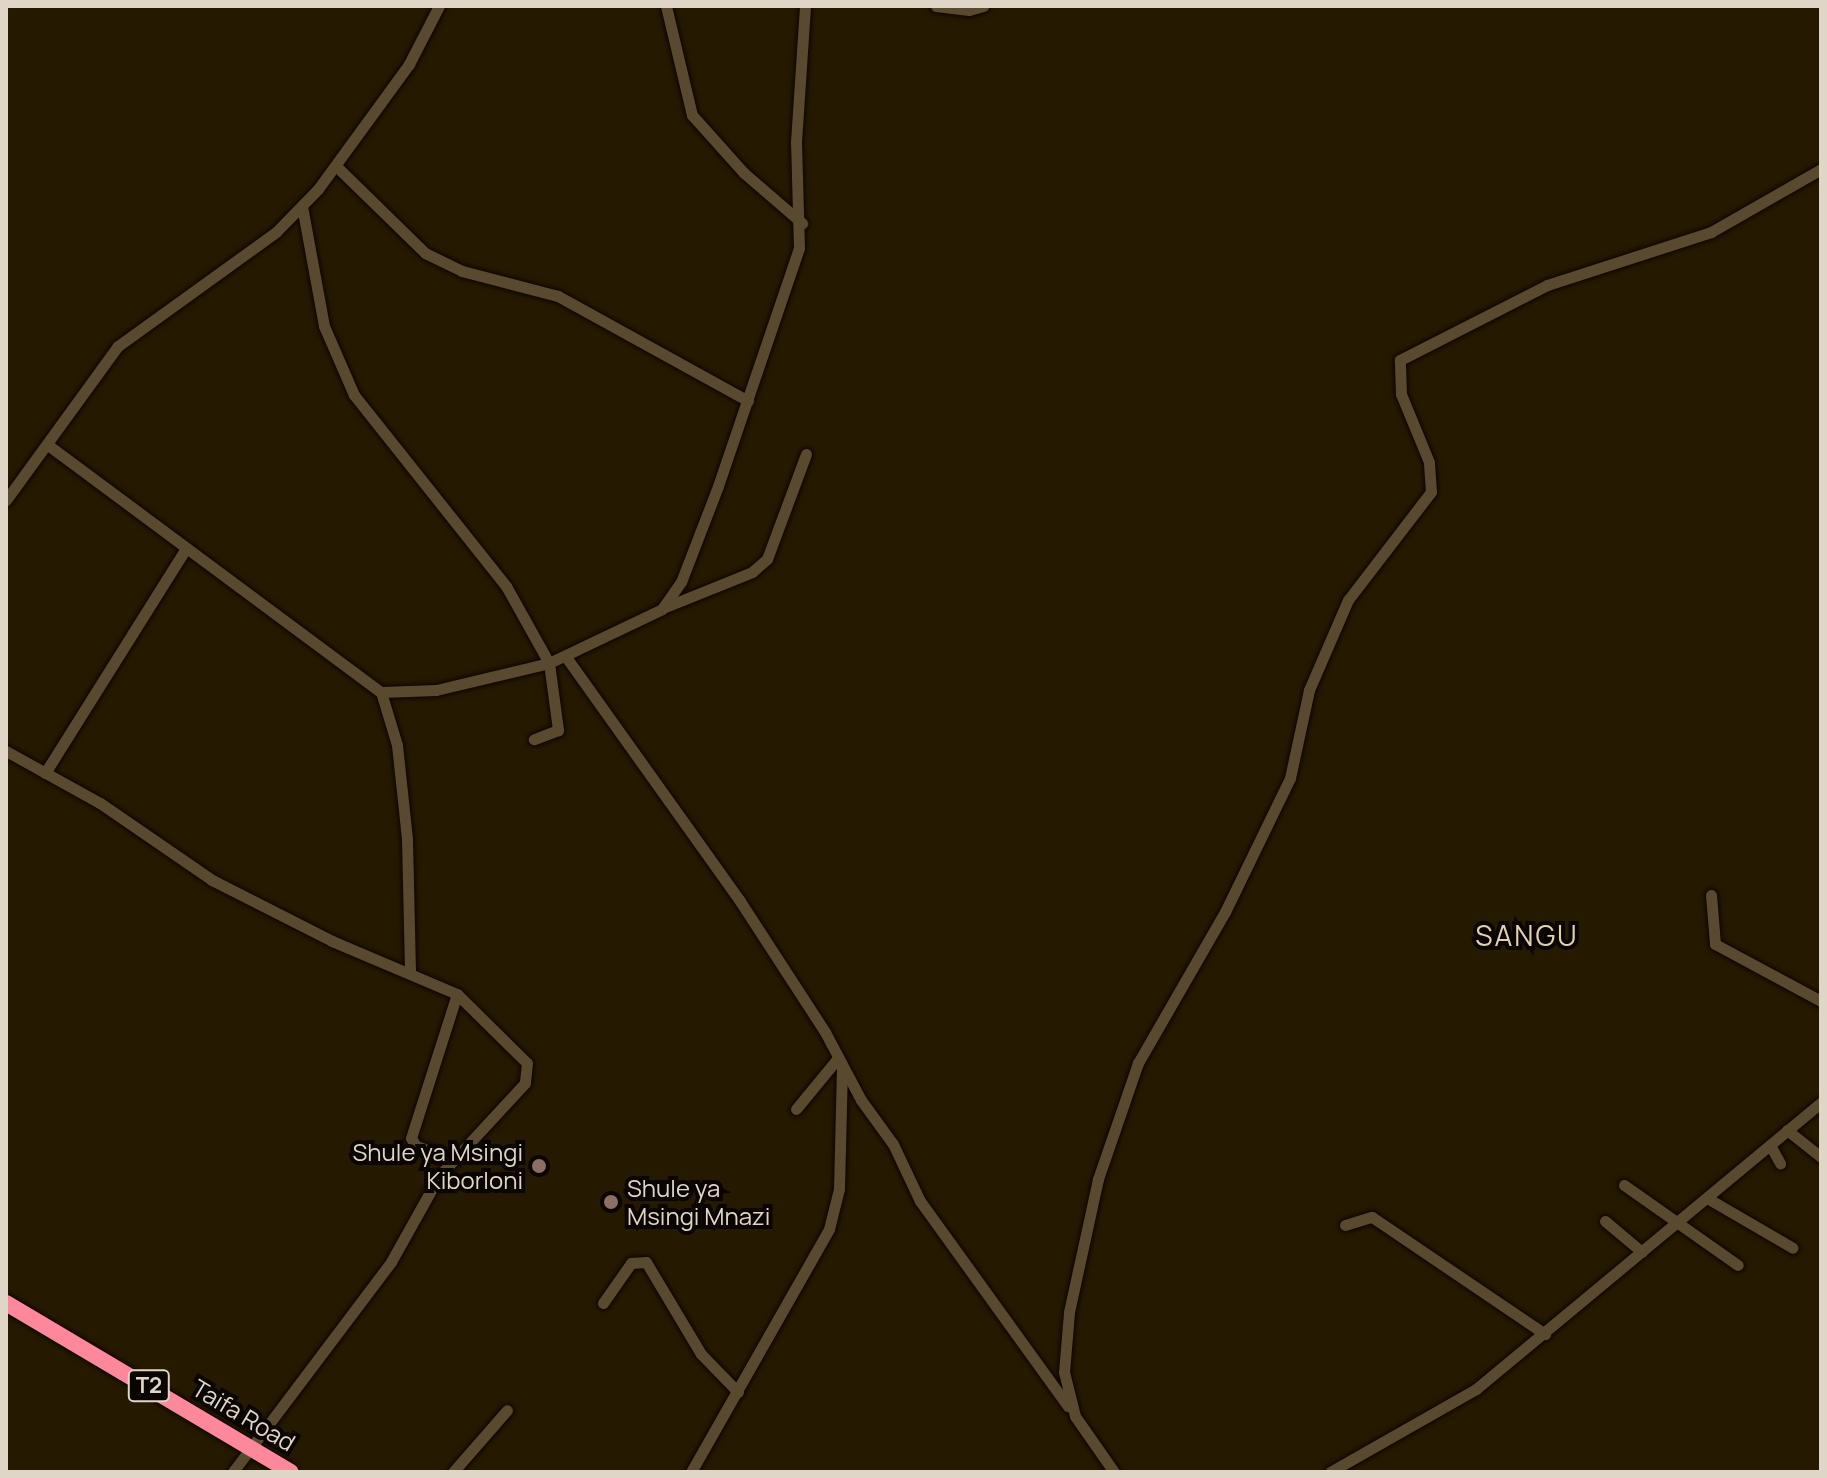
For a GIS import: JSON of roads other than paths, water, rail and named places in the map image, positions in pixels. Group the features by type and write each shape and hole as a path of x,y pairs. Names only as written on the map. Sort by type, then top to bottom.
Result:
{"highway":[{"name":"Taifa Road","path":"6,1303 291,1472"}],"street":[{"path":"6,500 118,346 276,232 302,206 336,166 409,64 439,6"},
{"path":"666,6 692,115 744,173 802,223"},
{"path":"662,609 681,582 748,401 799,248 802,223 796,142 805,6"},
{"path":"936,6 969,10 983,6"},
{"path":"336,166 425,253 462,271 558,296 748,401"},
{"path":"1075,1416 1066,1390 1064,1341 1113,1128 1138,1063 1231,900 1290,778 1305,701 1348,600 1420,511 1433,484 1401,394 1400,360 1547,285 1711,232 1821,169"},
{"path":"302,206 324,326 354,395 506,586 549,663 558,730 534,739"},
{"path":"48,445 185,550 361,672 381,692 397,745 407,839 410,973"},
{"path":"381,692 436,690 549,663 662,609 752,572 767,559 806,454"},
{"path":"45,773 185,550"},
{"path":"566,657 740,901 893,1144 920,1201 1114,1472"},
{"path":"6,751 100,803 212,880 457,994 516,1046 529,1070 520,1090 454,1159 391,1262 233,1472"},
{"path":"1711,895 1715,944 1821,1001"},
{"path":"454,1159 416,1146 411,1138 457,994"},
{"path":"796,1109 840,1063"},
{"path":"691,1472 738,1392 782,1305 829,1229 839,1189 840,1063"},
{"path":"1330,1472 1346,1468 1441,1412 1545,1334 1821,1103"},
{"path":"1787,1130 1821,1157"},
{"path":"1770,1145 1780,1163"},
{"path":"1624,1185 1738,1265"},
{"path":"1707,1198 1793,1248"},
{"path":"1345,1225 1372,1217 1545,1334"},
{"path":"1605,1221 1642,1252"},
{"path":"603,1303 631,1263 646,1262 701,1354 738,1392"},
{"path":"453,1472 507,1410"}],"place":[{"name":"Shule ya Msingi Kiborloni","path":"539,1166"},
{"name":"Shule ya Msingi Mnazi","path":"611,1202"}],"district":[{"name":"SANGU","path":"1527,935"}]}
